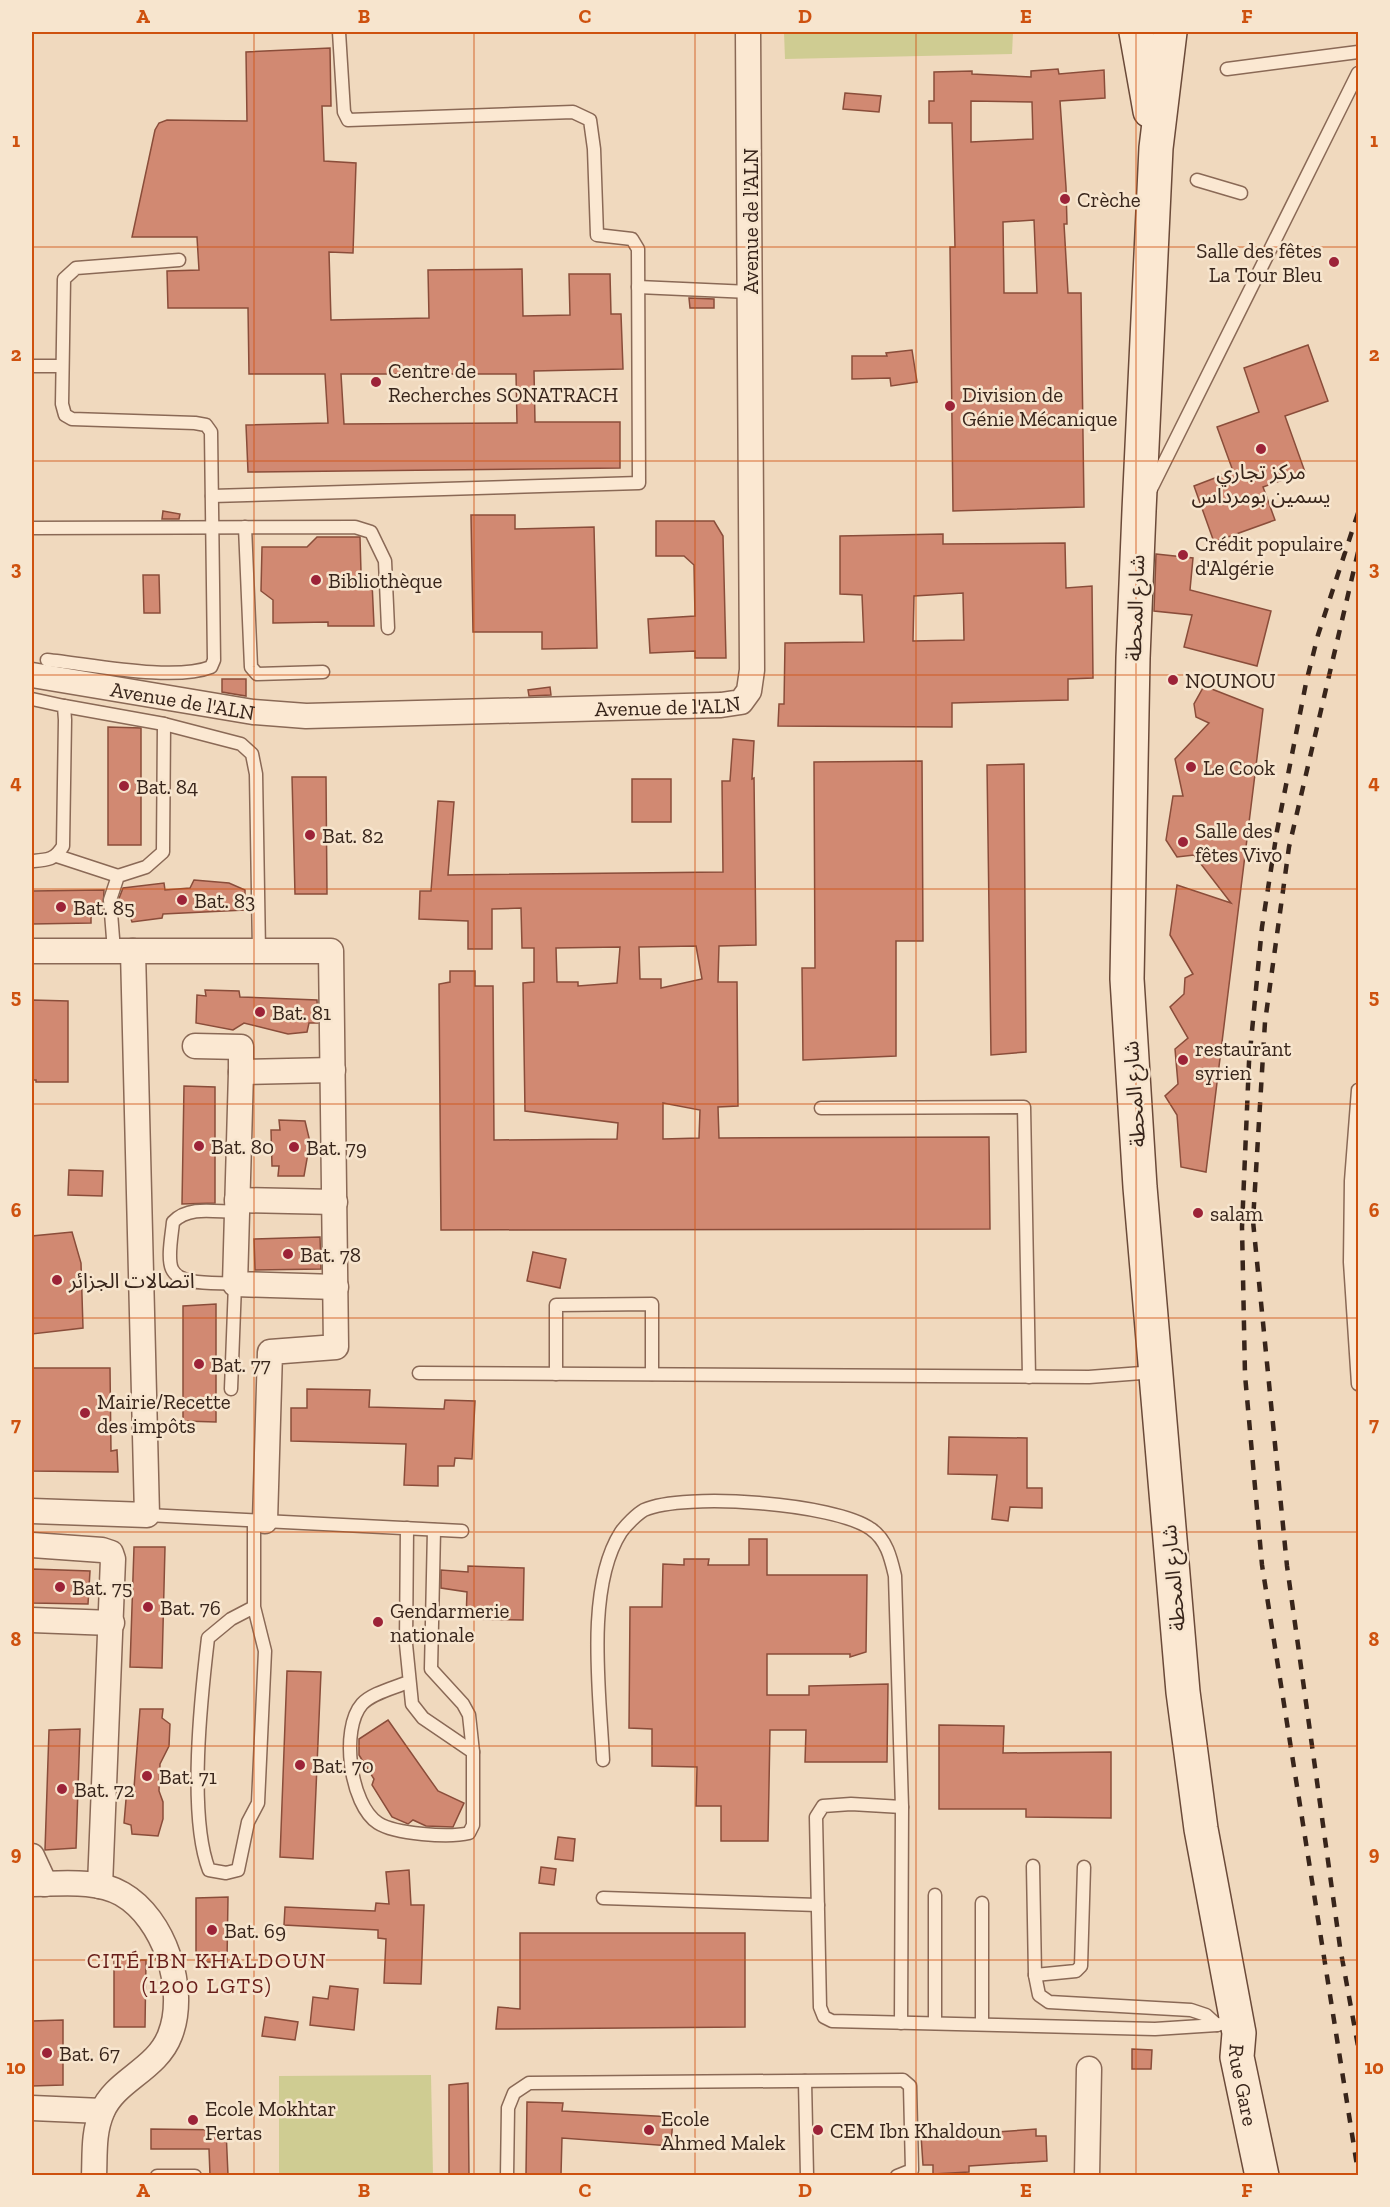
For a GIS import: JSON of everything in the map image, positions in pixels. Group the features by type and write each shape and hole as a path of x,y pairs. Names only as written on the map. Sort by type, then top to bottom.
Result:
{"main road":[{"path":"1136,32 1156,148"},
{"path":"1156,148 1170,32"},
{"name":"شارع المحطة","path":"1156,148 1133,669 1127,979 1133,1089 1185,1703 1201,1829 1231,2026"},
{"name":"Rue Gare","path":"1231,2026 1262,2175"},
{"name":"Rue Gare","path":"1231,2026 1250,2054 1275,2175"}],"street":[{"name":"Avenue de l'ALN","path":"39,667 243,711 306,716 721,705 741,702 749,691 752,670 748,32"},
{"path":"32,951 331,951 336,1347 270,1352 259,1521"},
{"path":"32,1511 147,1515 124,951"},
{"path":"195,1046 241,1047 235,1284 336,1287"},
{"path":"242,1072 333,1070"},
{"path":"237,1206 334,1202"},
{"path":"32,1545 102,1550 111,1553 113,1559 100,1886"},
{"path":"32,1620 112,1623"},
{"path":"32,1856 38,1884 100,1886 121,1893 144,1911 159,1936 173,1974 177,2007 170,2035 156,2059 115,2093 102,2111 95,2135 94,2175"},
{"path":"1087,2175 1089,2069"},
{"path":"32,2108 102,2111"}],"lane":[{"path":"212,496 639,483 638,249 632,239 597,235 594,149 590,120 584,115 573,112 348,120 344,112 339,32"},
{"path":"1227,69 1359,52"},
{"path":"1139,511 1359,73"},
{"path":"1197,180 1241,193"},
{"path":"39,667 199,672 210,667 214,660 211,432 206,425 72,419 65,416 62,404 64,279 76,268 179,260"},
{"path":"638,287 750,292"},
{"path":"32,366 62,366"},
{"path":"245,527 251,667 257,674 323,672"},
{"path":"32,528 355,527 371,532 385,561 388,628"},
{"path":"32,699 164,724 241,744 252,754 256,784 259,951"},
{"path":"32,861 49,860 57,856 63,846 64,706"},
{"path":"57,856 118,876 146,867 164,852 164,724"},
{"path":"118,876 110,900 124,951"},
{"path":"1359,1090 1351,1181 1359,1384"},
{"path":"821,1108 1024,1107 1029,1377"},
{"path":"231,1389 235,1284 187,1280 171,1268 171,1256 173,1222 179,1215 193,1211 237,1206"},
{"path":"556,1374 556,1305 652,1304 652,1374"},
{"path":"419,1373 1089,1377 1156,1372"},
{"path":"603,1760 598,1617 608,1557 622,1531 643,1511 678,1501 732,1500 829,1513 871,1529 889,1550 895,1576 902,1807 901,2023"},
{"path":"147,1515 462,1532"},
{"path":"254,1607 231,1619 208,1638 200,1704 199,1797 203,1856 209,1870 226,1873 238,1870 248,1822 258,1803 265,1651 254,1607 259,1521"},
{"path":"407,1528 408,1682 412,1704 423,1718 473,1752"},
{"path":"408,1682 364,1702 355,1714 350,1730 350,1760 354,1780 367,1809 377,1823 395,1830 456,1837 469,1833 473,1825 473,1752 469,1715 463,1704 431,1669 434,1530"},
{"path":"902,1807 851,1804 823,1806 816,1817 820,2007 824,2017 832,2021 1155,2029 1231,2026"},
{"path":"1033,1866 1035,1975 1039,1995 1049,2002 1191,2010 1231,2026"},
{"path":"1035,1975 1076,1971 1081,1966 1084,1867"},
{"path":"935,1895 935,2023"},
{"path":"603,1898 818,1905"},
{"path":"982,1903 982,2024"},
{"path":"805,2080 807,2175"},
{"path":"507,2175 508,2108 514,2093 529,2083 903,2080 910,2086 912,2170 897,2175"},
{"path":"157,2175 195,2175"}],"shaded area":[{"path":"784,32 1013,32 1012,54 785,59"},
{"path":"431,2075 433,2175 279,2175 279,2076"}],"building":[{"path":"330,48 331,106 322,106 324,161 356,163 353,253 329,252 331,320 429,318 428,270 522,269 523,316 570,315 569,274 610,274 611,314 621,314 623,369 534,371 535,422 620,422 620,468 248,472 246,425 328,423 325,374 249,374 248,308 168,308 167,271 199,270 197,237 132,237 155,130 159,123 167,120 247,121 246,52","holes":["341,374 516,374 517,423 344,424"]},
{"path":"1058,69 1059,74 1104,70 1105,98 1060,101 1066,187 1067,224 1064,224 1068,293 1081,293 1084,507 953,511 950,247 955,247 952,123 929,123 929,101 934,101 934,72 972,71 972,74 1031,77 1031,71","holes":["971,101 1032,102 1033,139 971,142","1034,220 1037,293 1004,293 1003,222"]},
{"path":"845,93 881,96 879,112 843,109"},
{"path":"689,298 714,299 714,308 690,308"},
{"name":"مركز تجاري يسمين بومرداس","path":"1308,345 1328,401 1285,416 1305,472 1263,487 1275,520 1214,542 1194,486 1233,471 1217,427 1259,412 1244,368"},
{"path":"912,350 917,382 891,386 890,378 852,379 852,356 887,356 886,353"},
{"path":"163,511 180,514 179,519 162,519"},
{"path":"471,515 515,515 515,529 594,527 597,648 542,649 542,632 473,632"},
{"path":"656,521 714,521 723,536 726,658 695,658 695,651 650,653 648,619 695,616 694,565 684,556 656,556"},
{"path":"943,534 943,544 1065,543 1066,588 1092,586 1093,678 1068,679 1068,700 952,703 952,727 778,726 779,704 784,704 785,643 864,642 862,595 840,594 840,536","holes":["963,593 964,640 913,641 914,596"]},
{"name":"Bibliothèque","path":"317,537 360,537 361,572 372,582 374,626 328,626 328,622 273,623 273,600 261,591 262,547 307,547"},
{"path":"1156,554 1193,558 1190,590 1271,611 1257,666 1184,647 1192,615 1154,611"},
{"path":"143,575 159,575 160,613 144,613"},
{"path":"222,679 246,679 246,696 222,692"},
{"path":"1204,686 1263,709 1206,1172 1181,1167 1177,1115 1165,1096 1178,1084 1175,1049 1188,1038 1170,1007 1184,994 1185,978 1193,974 1170,935 1177,885 1231,903 1194,855 1177,857 1166,840 1173,796 1183,796 1175,759 1209,723 1196,717 1194,704"},
{"path":"550,687 551,695 529,696 528,690"},
{"name":"Bat. 84","path":"108,727 141,728 141,845 108,845"},
{"path":"733,739 754,741 752,779 754,778 756,945 719,946 718,982 737,982 738,1106 718,1107 719,1138 989,1137 990,1229 441,1230 439,984 450,982 450,971 475,971 475,986 493,986 494,1140 617,1139 618,1123 525,1111 523,983 534,982 534,948 522,948 521,908 492,909 492,949 468,949 468,921 419,919 420,891 431,891 438,801 454,802 448,875 723,872 722,781 730,781","holes":["696,946 702,979 661,988 661,979 640,979 639,947","620,947 617,983 578,986 578,982 557,982 556,948","663,1103 700,1110 699,1138 663,1139"]},
{"path":"922,761 923,941 896,941 896,1056 803,1060 802,968 815,968 814,762"},
{"path":"1024,764 1026,1052 991,1055 987,765"},
{"name":"Bat. 82","path":"292,777 326,777 327,894 295,894"},
{"path":"632,779 671,779 671,822 632,822"},
{"name":"Bat. 83","path":"194,880 229,883 245,890 245,910 163,914 162,918 132,922 130,916 119,914 118,901 123,888 164,883 165,890 190,888"},
{"name":"Bat. 85","path":"104,890 103,912 91,911 91,923 32,924 32,891"},
{"name":"Bat. 81","path":"205,990 239,991 240,997 317,1000 318,1023 309,1023 307,1032 288,1034 244,1023 233,1030 196,1023 197,995 206,996"},
{"path":"32,1000 68,1001 68,1082 32,1080"},
{"name":"Bat. 80","path":"184,1086 215,1087 215,1203 182,1204"},
{"name":"Bat. 79","path":"279,1120 305,1121 310,1142 304,1176 278,1176 279,1166 272,1166 271,1130 280,1130"},
{"path":"69,1170 103,1171 102,1196 68,1195"},
{"name":"اتصالات الجزائر","path":"72,1232 81,1263 83,1328 32,1334 32,1236"},
{"name":"Bat. 78","path":"320,1237 321,1269 255,1270 254,1239"},
{"path":"533,1252 566,1259 560,1288 527,1281"},
{"name":"Bat. 77","path":"216,1304 216,1422 183,1421 183,1306"},
{"name":"Mairie/Recette des impôts","path":"32,1368 110,1368 111,1451 117,1450 118,1472 32,1471"},
{"path":"307,1389 370,1390 369,1407 444,1409 445,1400 475,1401 472,1459 455,1458 454,1466 438,1466 438,1486 404,1485 406,1444 291,1441 291,1408 307,1408"},
{"path":"949,1437 1027,1438 1027,1488 1042,1488 1042,1508 1010,1507 1008,1521 992,1519 997,1475 948,1474"},
{"path":"749,1539 767,1539 767,1575 867,1575 866,1652 850,1657 850,1654 767,1654 767,1695 809,1695 809,1686 888,1684 887,1762 805,1762 806,1730 770,1730 768,1841 721,1841 721,1806 696,1806 697,1767 652,1766 652,1729 629,1728 630,1607 662,1607 663,1564 684,1565 684,1559 709,1559 708,1565 749,1565"},
{"name":"Bat. 76","path":"134,1547 165,1547 162,1668 130,1667"},
{"path":"468,1566 524,1568 523,1620 466,1619 467,1592 441,1588 441,1570 468,1572"},
{"name":"Bat. 75","path":"32,1569 90,1571 88,1604 32,1603"},
{"name":"Bat. 70","path":"287,1671 321,1672 313,1859 280,1857"},
{"name":"Bat. 71","path":"140,1709 163,1709 162,1718 170,1724 169,1746 160,1764 159,1791 163,1802 163,1819 158,1836 132,1834 131,1825 124,1823 127,1788 134,1788"},
{"path":"388,1720 438,1791 464,1803 453,1827 426,1826 413,1820 408,1824 392,1817 372,1785 374,1779 359,1755 359,1739"},
{"path":"939,1725 1004,1726 1003,1753 1111,1752 1111,1818 1026,1817 1026,1809 939,1809"},
{"name":"Bat. 72","path":"80,1729 76,1848 45,1850 49,1730"},
{"path":"558,1837 575,1839 573,1861 555,1859"},
{"path":"541,1867 556,1869 554,1885 539,1883"},
{"path":"409,1870 411,1905 424,1905 421,1984 384,1983 386,1939 378,1938 378,1930 284,1925 285,1907 375,1911 376,1903 389,1904 386,1872"},
{"name":"Bat. 69","path":"228,1897 227,1962 196,1962 196,1898"},
{"path":"520,1933 745,1933 745,2027 496,2029 498,2007 520,2009"},
{"path":"114,1960 146,1960 145,2027 114,2027"},
{"path":"330,1986 358,1989 354,2030 310,2025 313,1997 328,1999"},
{"path":"265,2017 298,2022 295,2040 262,2036"},
{"name":"Bat. 67","path":"63,2020 63,2085 32,2086 32,2021"},
{"path":"1132,2049 1152,2050 1151,2069 1132,2069"},
{"path":"468,2083 469,2175 449,2175 449,2085"},
{"path":"527,2102 563,2103 562,2111 673,2117 671,2146 562,2138 561,2175 526,2174"},
{"path":"151,2129 226,2130 228,2175 210,2175 209,2149 151,2149"},
{"path":"1036,2129 1036,2136 1046,2136 1047,2161 969,2166 969,2172 933,2174 933,2165 923,2165 921,2135 954,2131 998,2138 997,2132"}],"railway":[{"path":"1358,513 1318,635 1306,683 1277,831 1262,927 1249,1062 1242,1227 1245,1375 1262,1565 1358,2172"},
{"path":"1358,552 1289,847 1265,1022 1253,1221 1287,1566 1340,1947 1358,2046"}],"place":[{"name":"Crèche","path":"1065,199"},
{"name":"Salle des fêtes La Tour Bleu","path":"1334,262"},
{"name":"Centre de Recherches SONATRACH","path":"376,382"},
{"name":"Division de Génie Mécanique","path":"950,406"},
{"name":"مركز تجاري يسمين بومرداس","path":"1261,449"},
{"name":"Crédit populaire d'Algérie","path":"1183,555"},
{"name":"Bibliothèque","path":"316,580"},
{"name":"NOUNOU","path":"1173,680"},
{"name":"Le Cook","path":"1191,767"},
{"name":"Bat. 84","path":"124,786"},
{"name":"Bat. 82","path":"310,835"},
{"name":"Salle des fêtes Vivo","path":"1183,842"},
{"name":"Bat. 83","path":"182,900"},
{"name":"Bat. 85","path":"61,907"},
{"name":"Bat. 81","path":"260,1012"},
{"name":"restaurant syrien","path":"1183,1060"},
{"name":"Bat. 80","path":"199,1146"},
{"name":"Bat. 79","path":"294,1147"},
{"name":"salam","path":"1198,1213"},
{"name":"Bat. 78","path":"288,1254"},
{"name":"اتصالات الجزائر","path":"57,1280"},
{"name":"Bat. 77","path":"199,1364"},
{"name":"Mairie/Recette des impôts","path":"85,1413"},
{"name":"Bat. 75","path":"60,1587"},
{"name":"Bat. 76","path":"148,1607"},
{"name":"Gendarmerie nationale","path":"378,1622"},
{"name":"Bat. 70","path":"300,1765"},
{"name":"Bat. 71","path":"147,1776"},
{"name":"Bat. 72","path":"62,1789"},
{"name":"Bat. 69","path":"212,1930"},
{"name":"Bat. 67","path":"47,2053"},
{"name":"Ecole Mokhtar Fertas","path":"193,2120"},
{"name":"Ecole Ahmed Malek","path":"649,2130"},
{"name":"CEM Ibn Khaldoun","path":"818,2130"}],"district":[{"name":"CITÉ IBN KHALDOUN (1200 LGTS)","path":"207,1973"}]}
